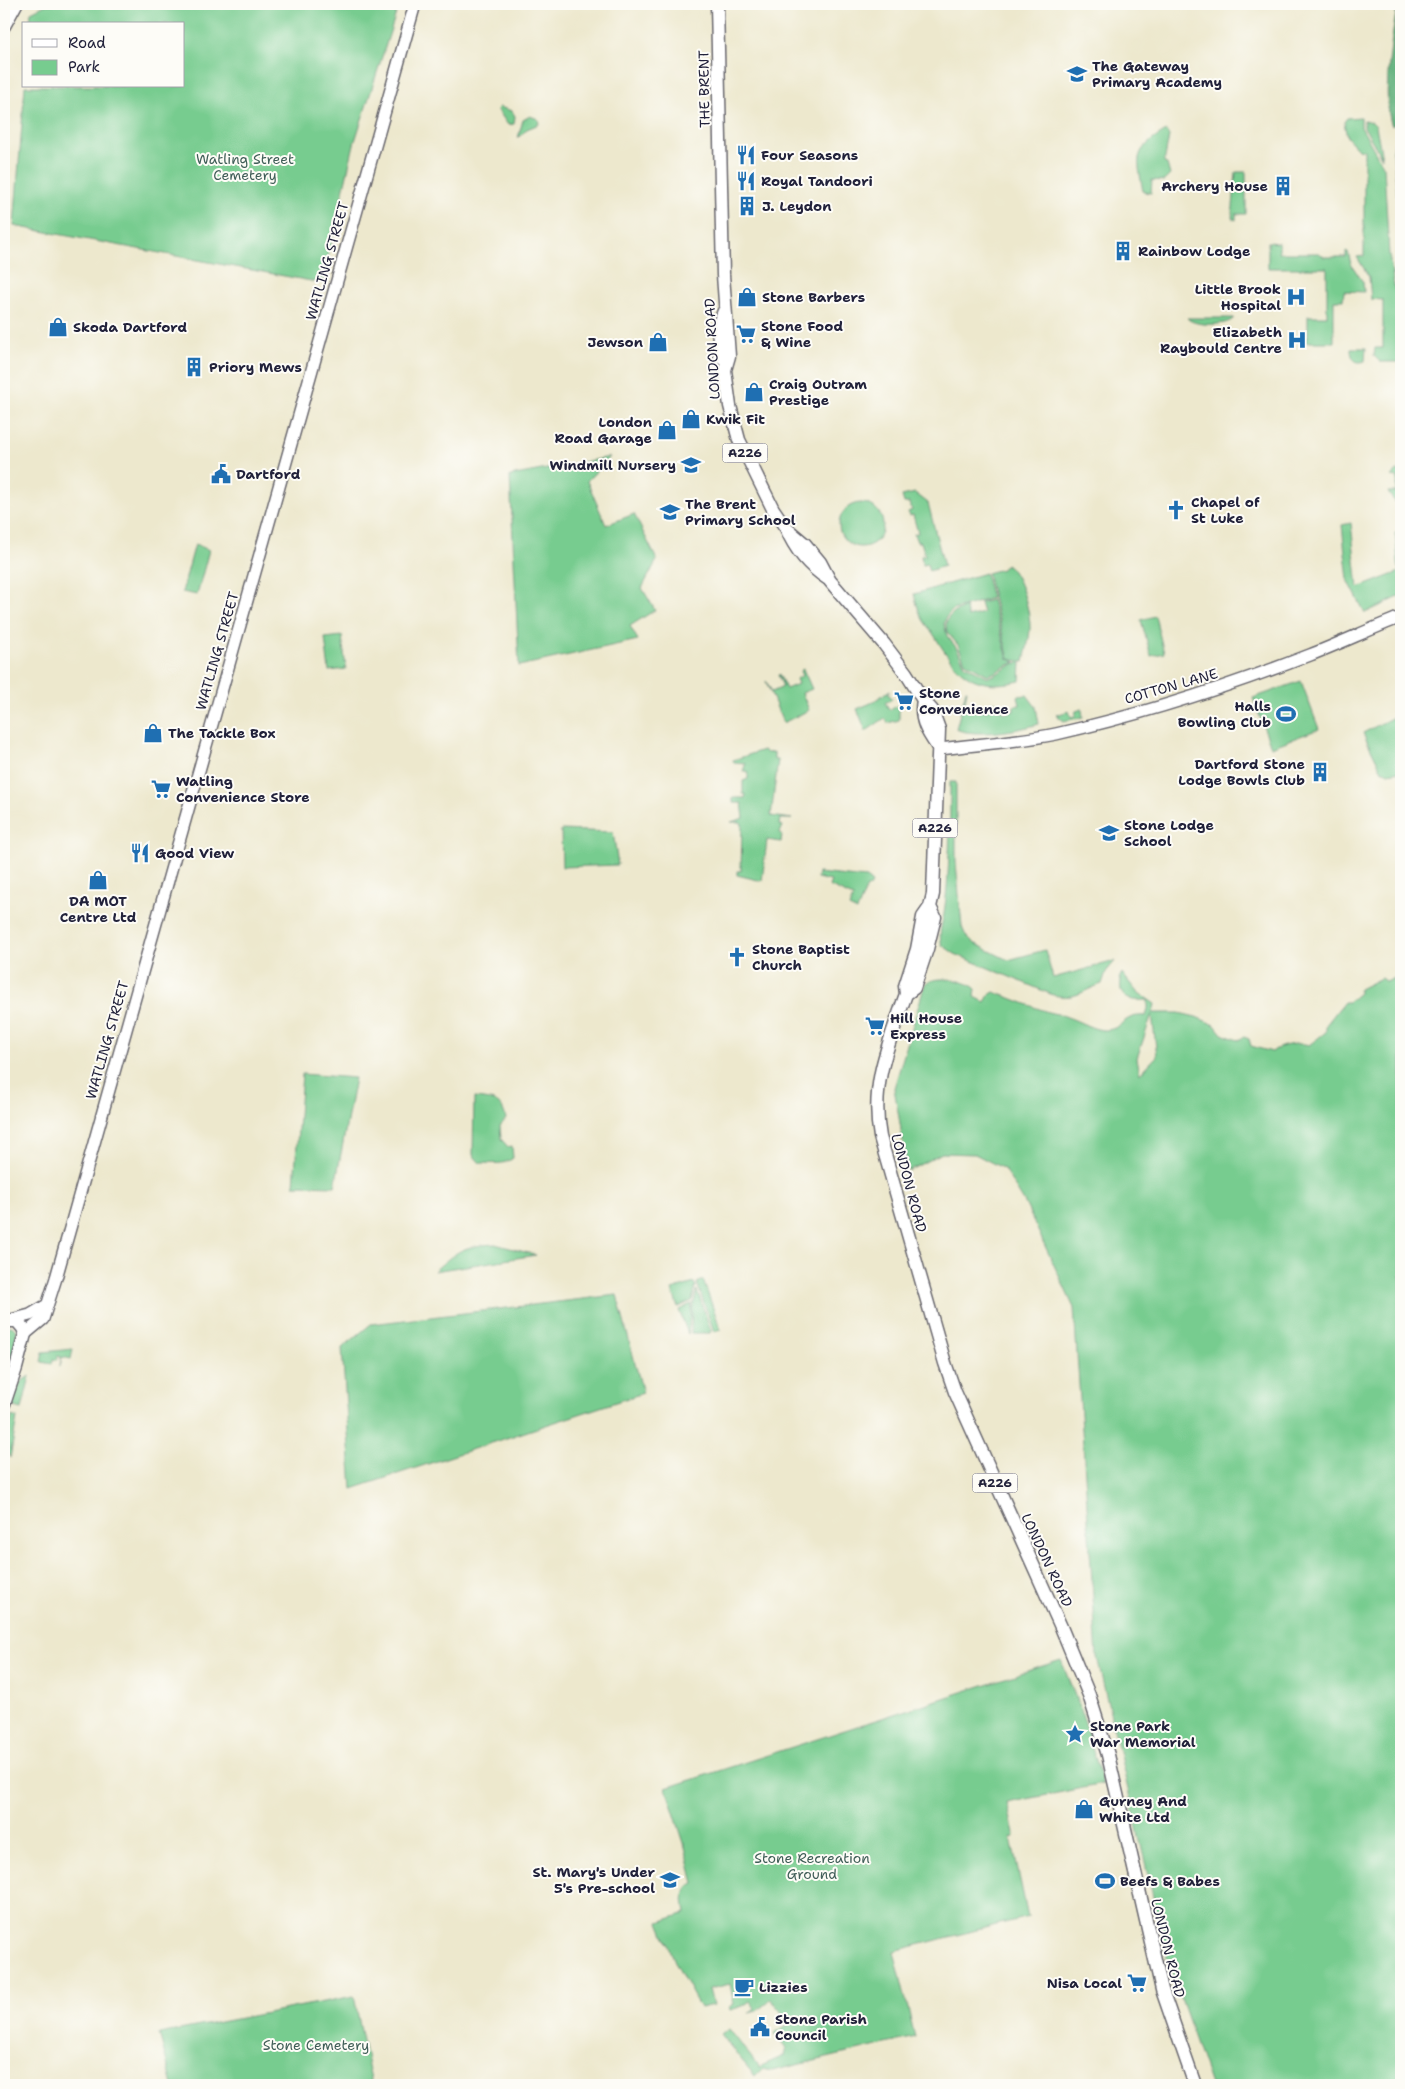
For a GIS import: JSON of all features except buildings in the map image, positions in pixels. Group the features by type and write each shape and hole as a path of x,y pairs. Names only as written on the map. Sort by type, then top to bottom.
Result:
{"main road":[{"path":"4,26 16,4"},
{"name":"WATLING STREET","path":"25,1334 43,1319 415,4"},
{"name":"THE BRENT","path":"718,4 721,174"},
{"name":"LONDON ROAD","path":"721,174 724,311 718,326 721,364 725,370 730,406 742,448 770,503 786,528 805,544 820,562 830,580 906,673 923,700 921,713 928,733 939,749 934,865 930,907 923,917 917,949 905,986 906,994 882,1061 877,1093 877,1118 884,1156 944,1363 955,1392 1077,1662 1098,1720 1124,1821 1160,1982 1195,2085"},
{"name":"COTTON LANE","path":"939,749 1000,743 1051,734 1161,705 1223,687 1290,663 1401,617"},
{"path":"7,1319 30,1315 47,1305"},
{"path":"4,1404 25,1334 21,1325 7,1319"}],"green space":[{"name":"Watling Street Cemetery","path":"47,4 399,4 354,144 322,283 14,226 25,88 185,88 185,22 30,22 31,12"},
{"path":"1401,4 1401,120 1392,126 1387,100 1387,84 1397,7"},
{"path":"499,107 512,111 515,116 514,124 508,125 497,109"},
{"path":"530,116 538,119 539,124 527,129 518,138 523,120"},
{"path":"1361,117 1361,127 1384,167 1389,255 1401,326 1401,362 1380,362 1374,356 1375,348 1383,348 1383,300 1371,299 1369,277 1357,257 1364,256 1364,150 1358,149 1347,137 1344,122 1347,118"},
{"path":"1364,120 1372,122 1376,126 1382,158 1364,127"},
{"path":"1166,131 1169,136 1164,163 1167,164 1170,175 1164,181 1152,180 1151,193 1143,192 1139,170 1142,150 1147,144"},
{"path":"1401,134 1401,237 1393,150 1395,140"},
{"path":"1236,172 1246,172 1246,214 1236,214 1236,220 1232,218"},
{"path":"1268,242 1279,243 1279,253 1319,253 1324,257 1346,257 1346,251 1348,252 1351,264 1363,282 1364,292 1344,291 1343,300 1334,300 1334,342 1301,342 1301,338 1308,338 1308,316 1327,316 1327,268 1268,268"},
{"path":"1187,318 1234,318 1225,323 1203,324 1190,321"},
{"path":"1351,348 1366,348 1365,361 1356,361"},
{"path":"610,457 587,481 606,525 634,514 657,560 642,588 655,610 630,626 638,640 519,666 510,476"},
{"path":"1396,471 1401,472 1401,518 1399,506 1388,492 1396,492 1398,477 1391,476"},
{"path":"915,493 928,503 944,566 929,571 927,564 923,565 921,556 925,555 921,542 917,542 914,534 918,533 913,515 910,516 908,512 912,510 910,503 904,503 902,496"},
{"path":"861,503 873,507 879,513 883,525 879,537 873,543 861,547 849,543 843,537 839,525 843,513 849,507"},
{"path":"1351,523 1358,588 1399,572 1395,533 1401,532 1401,596 1365,613 1348,580 1342,525"},
{"path":"195,544 209,550 197,595 182,592"},
{"path":"1006,564 1020,584 1029,614 1030,630 1024,662 1009,659 987,573 1002,569"},
{"path":"985,573 992,598 953,610 946,617 944,624 947,636 956,647 965,665 988,677 1021,662 1020,681 1004,684 979,682 960,671 944,651 918,608 914,594"},
{"path":"992,600 1008,659 1016,662 988,675 965,662 958,645 947,632 946,624 948,618 953,613 965,607 968,617 983,613 980,603"},
{"path":"1155,616 1164,653 1151,656 1141,620"},
{"path":"342,636 346,669 329,671 325,638"},
{"path":"803,669 812,689 802,693 809,710 783,723 766,681 772,692 783,687 779,674 786,689 798,684 796,679 802,676 800,671"},
{"name":"Halls Bowling Club","path":"1301,681 1319,729 1271,747 1253,698"},
{"path":"890,690 888,693 892,699 885,703 890,710 904,702 905,704 899,708 899,720 888,723 885,718 866,731 857,709 871,703"},
{"path":"966,690 964,706 975,709 976,706 981,707 981,710 987,711 990,702 996,702 998,710 1003,710 1004,713 1014,711 1014,706 1020,705 1018,696 1027,695 1036,707 1039,724 1009,731 985,733 964,732 956,729"},
{"path":"1082,709 1083,717 1064,721 1056,715 1069,711 1071,717 1075,716 1076,711"},
{"path":"1401,713 1401,771 1388,773 1381,769 1363,733"},
{"path":"763,750 767,753 774,752 774,760 778,760 771,816 792,819 780,819 779,825 783,826 780,833 782,834 781,842 767,840 762,881 737,875 737,871 741,871 742,824 741,822 731,822 744,818 742,803 733,803 733,798 745,798 746,794 743,794 743,781 748,779 748,771 743,771 746,763 733,762 733,760"},
{"path":"950,782 956,782 956,863 962,927 965,934 974,943 1008,960 1045,950 1053,978 1115,961 1106,972 1102,984 1074,996 1053,995 955,954 942,945 940,933 949,865"},
{"path":"561,830 613,832 618,865 562,867"},
{"path":"818,873 866,878 872,883 870,887 867,887 857,911 849,907 853,897 829,886 831,881 817,878"},
{"path":"1401,970 1401,2085 1211,2085 1169,1965 1097,1657 1074,1308 1025,1203 1004,1169 975,1154 942,1153 908,1171 894,1088 925,984 930,981 950,979 958,981 976,989 975,997 985,1002 989,995 994,992 1092,1027 1107,1030 1117,1027 1133,1017 1146,1016 1148,1009 1148,1000 1132,1000 1124,996 1121,980 1119,979 1122,973 1136,991 1155,1004 1153,1013 1179,1013 1196,1017 1215,1025 1222,1034 1238,1040 1244,1037 1249,1039 1251,1046 1272,1052 1290,1045 1309,1045 1326,1032 1326,1025 1344,1002 1348,1002 1359,993 1359,989 1381,978 1386,982 1399,976","holes":["1152,1014 1157,1056 1140,1074 1137,1058"]},
{"path":"302,1074 355,1078 335,1186 294,1185"},
{"path":"474,1098 491,1100 502,1108 506,1119 500,1126 501,1139 508,1147 512,1146 513,1158 509,1161 497,1164 480,1163 473,1155"},
{"path":"495,1244 536,1255 434,1271 461,1250 475,1246"},
{"path":"703,1280 721,1330 714,1332 697,1283"},
{"path":"694,1283 696,1286 692,1301 678,1307 672,1290"},
{"path":"697,1290 711,1331 710,1333 691,1333 692,1310"},
{"path":"617,1295 643,1393 352,1489 342,1348 371,1324"},
{"path":"692,1304 688,1334 679,1310"},
{"path":"12,1326 17,1331 14,1354 4,1386 4,1327"},
{"path":"73,1349 71,1359 62,1357 60,1367 61,1357 58,1356 57,1360 53,1359 52,1364 41,1362 43,1352"},
{"path":"30,1376 22,1409 11,1406 20,1382"},
{"path":"12,1416 17,1418 10,1458 6,1449 5,1435 7,1421 11,1422"},
{"name":"Stone Recreation Ground","path":"1061,1660 1083,1716 1103,1784 1007,1803 1015,1837 1011,1838 1028,1917 894,1951 915,2037 772,2071 762,2069 755,2076 721,2035 729,2029 759,2067 784,2056 786,2048 775,2033 790,2023 771,1999 757,2011 749,2013 755,2008 750,2001 743,2006 730,2010 729,2007 734,2004 730,1984 709,1989 713,2005 700,2008 676,1964 659,1922 686,1913 685,1892 694,1883 684,1843 666,1788"},
{"name":"Stone Cemetery","path":"354,1996 372,2085 173,2085 159,2034"}],"place":[{"name":"The Gateway Primary Academy","path":"1077,74"},
{"name":"Four Seasons","path":"746,155"},
{"name":"Royal Tandoori","path":"746,181"},
{"name":"Archery House","path":"1283,186"},
{"name":"J. Leydon","path":"747,206"},
{"name":"Rainbow Lodge","path":"1123,251"},
{"name":"Stone Barbers","path":"747,297"},
{"name":"Little Brook Hospital","path":"1296,297"},
{"name":"Skoda Dartford","path":"58,327"},
{"name":"Stone Food & Wine","path":"746,334"},
{"name":"Elizabeth Raybould Centre","path":"1297,340"},
{"name":"Jewson","path":"658,342"},
{"name":"Priory Mews","path":"194,367"},
{"name":"Craig Outram Prestige","path":"754,392"},
{"name":"Kwik Fit","path":"691,419"},
{"name":"London Road Garage","path":"667,430"},
{"name":"Windmill Nursery","path":"691,465"},
{"name":"Dartford","path":"221,474"},
{"name":"Chapel of St Luke","path":"1176,510"},
{"name":"The Brent Primary School","path":"670,512"},
{"name":"Stone Convenience","path":"904,701"},
{"name":"Halls Bowling Club","path":"1286,714"},
{"name":"The Tackle Box","path":"153,733"},
{"name":"Dartford Stone Lodge Bowls Club","path":"1320,772"},
{"name":"Watling Convenience Store","path":"161,789"},
{"name":"Stone Lodge School","path":"1109,833"},
{"name":"Good View","path":"140,853"},
{"name":"DA MOT Centre Ltd","path":"98,880"},
{"name":"Stone Baptist Church","path":"737,957"},
{"name":"Hill House Express","path":"875,1026"},
{"name":"Stone Park War Memorial","path":"1075,1734"},
{"name":"Gurney And White Ltd","path":"1084,1809"},
{"name":"St. Mary's Under 5's Pre-school","path":"670,1880"},
{"name":"Beefs & Babes","path":"1105,1881"},
{"name":"Nisa Local","path":"1137,1983"},
{"name":"Lizzies","path":"744,1987"},
{"name":"Stone Parish Council","path":"760,2027"}]}
